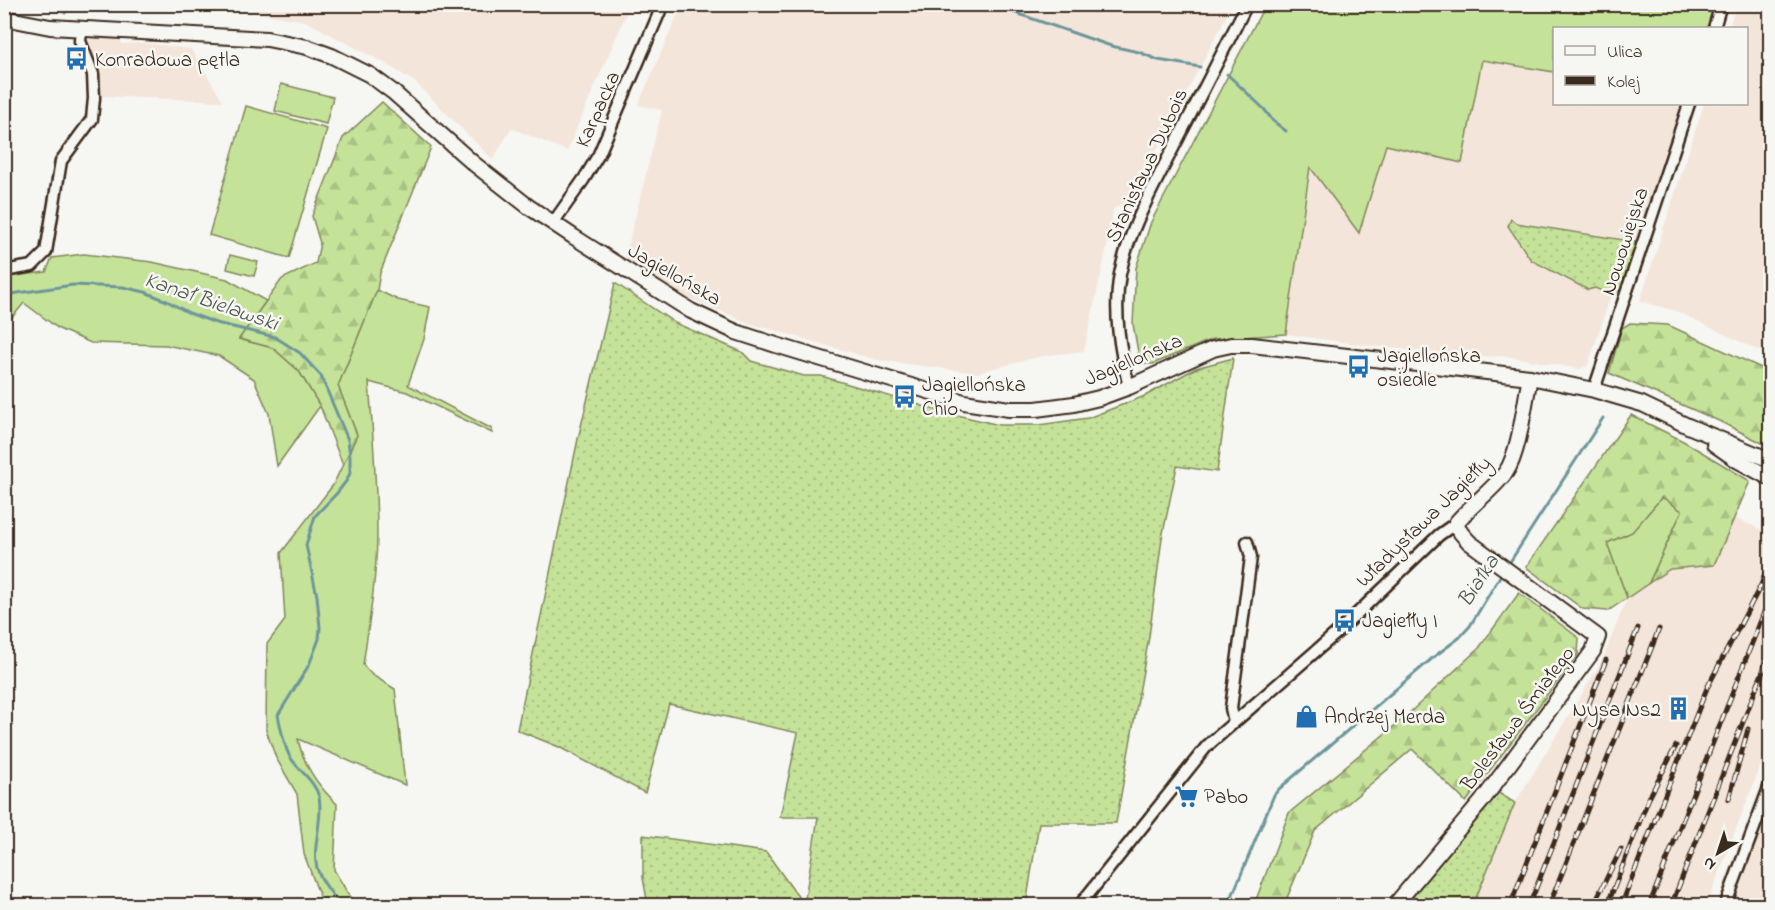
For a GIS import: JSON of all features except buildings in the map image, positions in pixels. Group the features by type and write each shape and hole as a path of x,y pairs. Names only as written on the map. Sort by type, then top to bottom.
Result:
{"street":[{"name":"Karpacka","path":"553,223 584,180 599,154 663,4"},
{"name":"Stanisława Dubois","path":"1129,387 1121,354 1118,320 1120,275 1125,249 1155,184 1247,4"},
{"path":"1714,27 1721,4"},
{"name":"Jagiellońska","path":"4,18 42,26 267,39 307,47 332,56 370,75 393,92 480,169 553,223 676,302 721,325 776,345 951,399 994,407 1036,409 1074,405 1129,387 1213,349 1231,345 1260,346 1530,377 1594,390 1642,404 1770,460"},
{"path":"4,271 32,266 46,252 61,161 92,119 93,74 80,40 81,29"},
{"name":"Nowowiejska","path":"1594,390 1689,105"},
{"name":"Władysława Jagiełły","path":"1079,906 1207,746 1315,652 1439,536 1456,523 1501,478 1511,464 1530,377"},
{"name":"Jagiellońska","path":"1688,426 1737,460 1770,478"},
{"name":"Bolesława Śmiałego","path":"1394,906 1482,801 1593,651 1598,637 1469,542 1456,523"},
{"path":"1234,722 1231,708 1251,557 1246,542"},
{"path":"1725,906 1770,790"}],"shaded area":[{"path":"234,4 630,5 567,151 511,128 493,160 415,82 386,64 305,21 233,9"},
{"path":"682,4 1232,5 1131,200 1113,209 1110,233 1084,351 1042,356 976,373 877,360 749,323 679,294 625,258 662,110 638,105"},
{"path":"1736,5 1770,5 1770,356 1676,311 1640,301 1704,105 1748,105 1748,27 1729,27"},
{"path":"87,35 121,36 121,44 144,43 191,49 223,101 100,96 97,71 88,50"},
{"path":"1482,60 1553,72 1553,105 1683,105 1637,242 1516,223 1512,219 1508,226 1531,260 1546,269 1611,295 1588,365 1580,369 1507,356 1477,357 1286,334 1310,166 1359,232 1386,145 1462,163"},
{"path":"1734,518 1770,533 1770,741 1707,905 1473,906 1515,803 1602,661 1627,598 1670,569 1714,564"},
{"path":"1770,761 1770,905 1716,905"}],"green space":[{"path":"1265,4 1715,5 1707,27 1553,27 1553,72 1482,60 1462,163 1386,145 1359,233 1310,167 1286,334 1213,339 1153,364 1140,363 1133,324 1136,268 1151,222"},
{"path":"281,84 333,97 326,124 275,111"},
{"path":"382,102 431,147 380,273 377,290 338,386 357,435 343,465 320,406 299,371 273,348 239,339 282,279 316,263 320,243 312,216 343,138"},
{"path":"246,106 327,129 289,258 209,235"},
{"path":"1511,219 1516,223 1637,242 1623,288 1611,295 1595,288 1588,290 1531,260 1508,226"},
{"path":"84,254 152,262 227,279 266,301 239,339 273,348 299,371 320,406 277,466 269,414 254,379 219,356 166,345 91,343 59,329 24,303 5,326 5,277 46,272 52,258"},
{"path":"230,255 258,262 254,276 227,269"},
{"path":"615,283 675,323 742,352 751,361 804,376 821,376 936,410 999,425 1039,425 1088,418 1145,396 1196,368 1233,358 1217,472 1177,466 1162,538 1149,637 1116,823 1039,823 1026,905 804,905 818,817 780,817 798,733 669,704 645,793 559,747 517,730 578,439"},
{"path":"377,290 398,300 430,307 424,339 408,385 492,429 492,433 407,392 369,382 376,480 377,538 374,586 363,665 372,675 395,689 405,785 298,739 313,774 337,804 334,870 355,905 323,905 304,854 297,794 276,758 266,730 267,644 285,620 281,553 333,485 357,435 338,386"},
{"path":"1630,323 1668,325 1770,372 1770,447 1719,421 1609,373 1622,328"},
{"path":"1631,415 1685,442 1750,481 1714,565 1670,569 1649,583 1682,511 1662,497 1632,532 1607,543 1627,598 1608,611 1583,609 1526,567"},
{"path":"1662,497 1682,511 1649,583 1627,598 1607,543 1632,532"},
{"path":"1519,593 1579,638 1578,654 1466,802 1412,749 1315,831 1284,905 1254,905 1289,813 1405,717 1479,648"},
{"path":"1497,792 1515,803 1473,905 1405,906"},
{"path":"643,835 766,852 804,905 648,905 643,878"}],"waterway":[{"path":"65,13 71,4"},
{"path":"990,4 1111,46 1139,52 1158,60 1200,67"},
{"path":"1227,74 1264,109 1273,121 1286,131"},
{"name":"Kanał Bielawski","path":"4,295 73,285 123,287 145,292 216,323 275,337 300,353 321,376 348,440 350,473 337,493 315,516 306,545 317,596 319,639 309,665 278,715 289,755 314,785 319,797 320,815 316,863 322,880 341,906"},
{"name":"Białka","path":"1508,565 1603,418"},
{"name":"Białka","path":"1228,906 1274,795 1435,656 1459,638 1470,626 1502,573"}],"railway":[{"path":"1621,906 1707,688 1761,585 1770,560"},
{"path":"1649,906 1770,597"},
{"path":"1529,906 1638,628"},
{"path":"1549,906 1659,629"},
{"path":"1671,906 1770,653"},
{"path":"1510,906 1606,660"},
{"path":"1729,799 1748,729"},
{"path":"1607,906 1648,800 1676,746"},
{"path":"1593,906 1621,849"}],"place":[{"name":"Konradowa pętla","path":"77,59"},
{"name":"Jagiellońska osiedle","path":"1359,367"},
{"name":"Jagiellońska Chio","path":"904,396"},
{"name":"Jagiełły I","path":"1344,620"},
{"name":"Nysa Ns2","path":"1679,709"},
{"name":"Andrzej Merda","path":"1306,716"},
{"name":"Pabo","path":"1186,796"}]}
